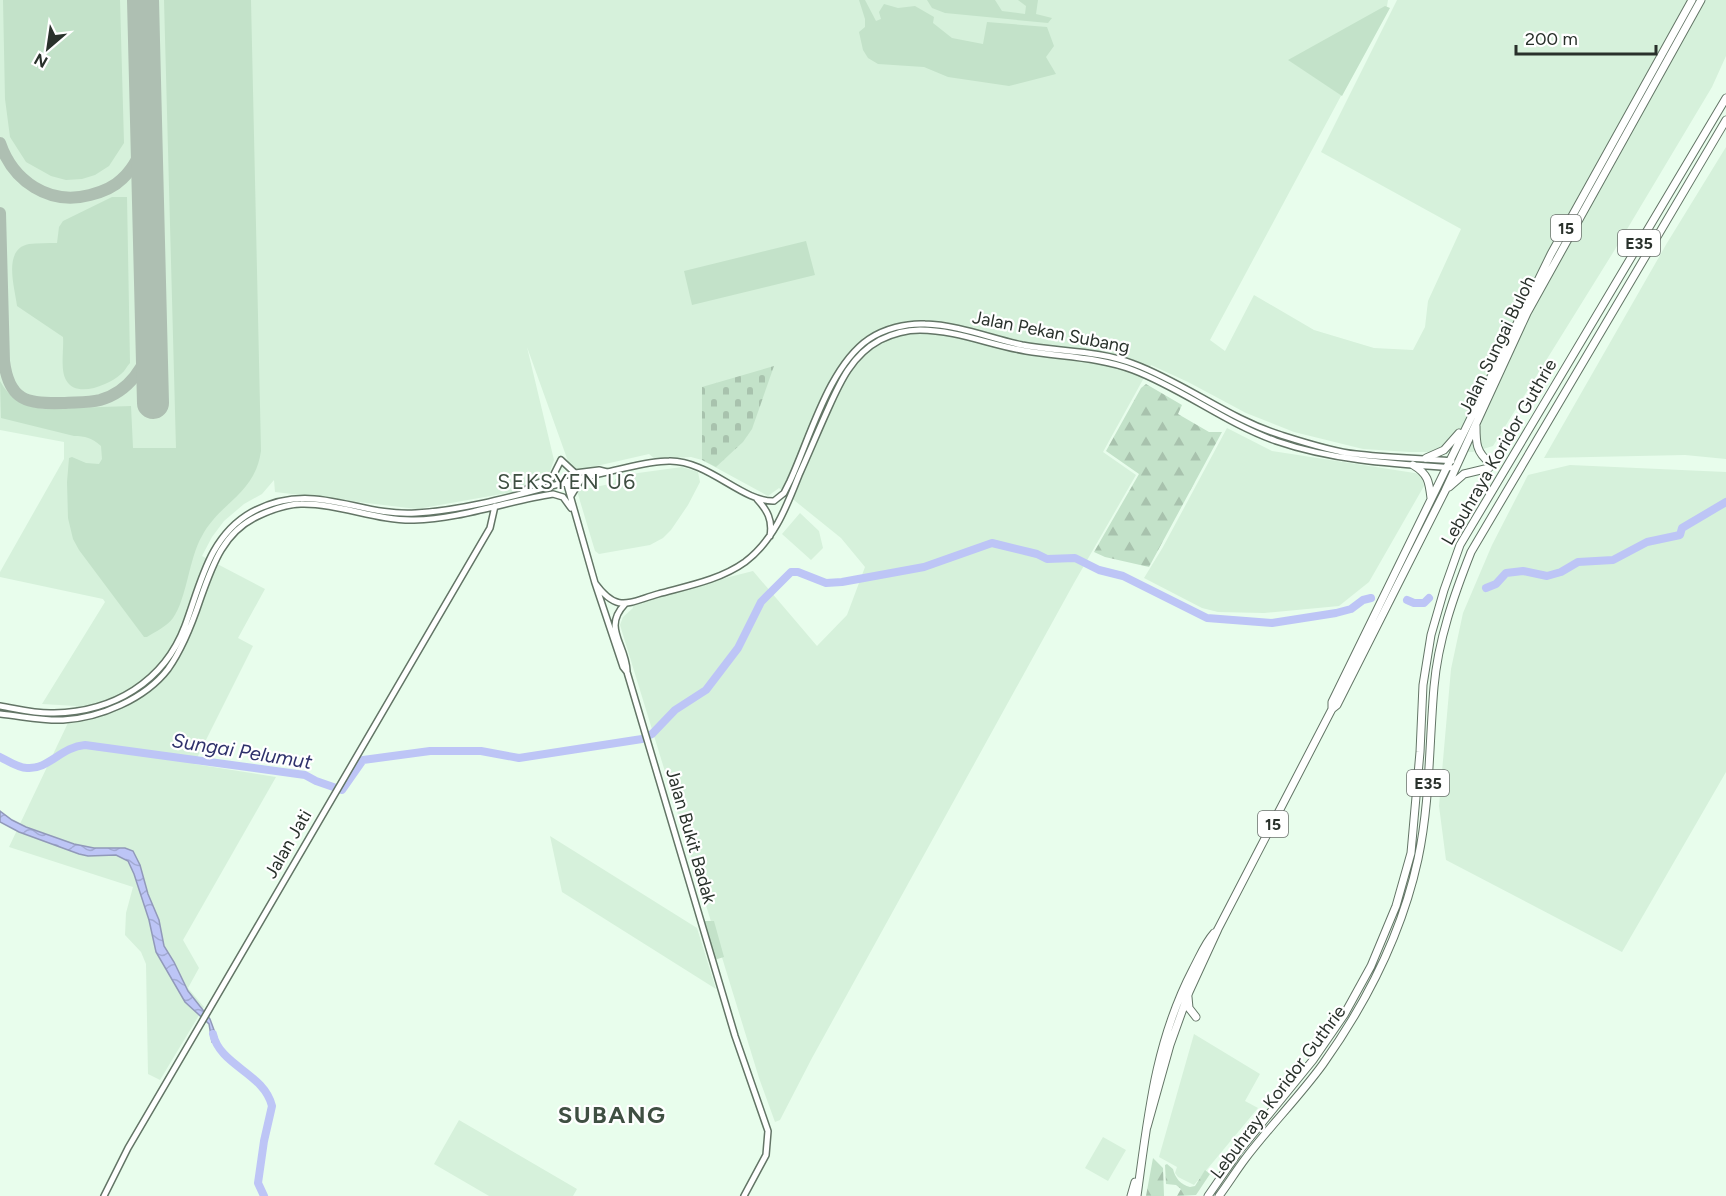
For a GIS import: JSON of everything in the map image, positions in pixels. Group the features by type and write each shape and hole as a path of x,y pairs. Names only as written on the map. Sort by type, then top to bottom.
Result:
{"highway":[{"name":"Jalan Sungai Buloh","path":"1133,1195 1147,1127 1175,1028 1218,929 1332,709 1337,705 1445,491 1463,430 1551,254 1692,0"},
{"name":"Jalan Sungai Buloh","path":"1332,709 1332,702 1431,498 1477,424 1527,314 1701,0"},
{"name":"Lebuhraya Koridor Guthrie","path":"1208,1196 1239,1151 1313,1060 1344,1015 1371,966 1396,906 1411,853 1423,686 1431,635 1460,545 1726,98"},
{"name":"Lebuhraya Koridor Guthrie","path":"1219,1196 1246,1158 1323,1064 1360,1007 1388,953 1404,909 1418,859 1426,810 1436,674 1444,631 1456,588 1471,552 1562,394 1726,120"},
{"path":"1445,491 1464,474 1489,466 1477,447 1477,424"},
{"path":"1426,458 1444,450 1463,430"},
{"path":"1413,465 1430,480 1431,498"},
{"name":"Jalan Sungai Buloh","path":"1147,1127 1159,1058 1176,1006 1208,940 1218,929"},
{"path":"1175,1028 1185,1018 1196,1017 1189,1008 1189,992"}],"main road":[{"name":"Jalan Pekan Subang","path":"756,498 774,501 784,493 826,397 850,356 869,339 880,333 895,327 916,324 951,327 1023,345 1119,358 1153,373 1244,421 1280,435 1354,454 1426,458 1452,464"},
{"name":"Jalan Pekan Subang","path":"626,604 717,577 756,553 780,521 837,389 851,364 880,340 894,334 916,330 947,332 1024,351 1119,365 1150,378 1235,424 1278,442 1353,460 1413,465 1452,464"},
{"path":"519,494 532,485 552,478 561,460 575,473 599,470 607,472"},
{"path":"0,706 52,713 94,708 120,698 141,685 162,667 174,650 208,560 218,543 234,525 252,512 285,498 324,500 397,513 417,513 478,504 607,472 661,462 684,463 706,471 756,498 768,513 772,527 770,537"},
{"path":"571,497 574,488 582,478"},
{"name":"Jalan Bukit Badak","path":"566,482 596,583 648,740 735,1036 768,1131 766,1155 744,1196"},
{"path":"0,714 64,720 94,715 122,704 143,692 166,671 181,649 213,563 222,548 236,530 274,509 302,504 415,520 558,494 568,502 577,517"},
{"name":"Jalan Jati","path":"104,1196 128,1148 492,522 495,506"},
{"path":"485,509 492,522"},
{"path":"596,583 609,600 626,604"},
{"path":"626,604 616,614 614,623 627,672"}],"shaded area":[{"path":"0,0 1388,0 1386,12 1210,340 1225,351 1254,295 1314,330 1374,348 1413,350 1425,327 1428,301 1461,229 1321,152 1397,0 1726,0 1726,56 1712,87 1493,446 1473,452 1363,449 1294,432 1246,413 1151,365 1103,452 1136,475 1074,583 780,1120 775,1122 759,1078 620,625 623,617 633,608 631,602 753,571 817,646 847,615 865,567 841,538 779,488 768,496 702,460 691,457 655,459 649,454 579,470 569,464 527,347 554,460 549,474 513,492 417,509 275,492 274,480 262,494 244,504 224,521 202,556 265,589 238,638 253,646 194,764 276,777 183,940 199,968 188,988 204,1007 160,1080 148,1074 146,964 141,952 125,935 126,913 133,887 9,847 76,706 42,704 105,602 103,599 0,577 0,572 64,459 64,442 0,430"},
{"path":"1726,147 1726,459 1685,455 1544,458 1667,243"},
{"path":"1227,428 1272,451 1421,474 1424,486 1369,582 1339,606 1264,613 1218,612 1202,608 1144,578"},
{"path":"1570,465 1726,472 1726,772 1622,952 1446,860 1439,806 1451,669 1463,613 1492,545 1528,475"},
{"path":"682,467 698,472 700,482 688,505 663,538 650,545 599,554 595,551 577,491 614,483 615,479 638,473"},
{"path":"800,513 819,531 823,548 811,560 782,534"},
{"path":"550,836 697,928 716,989 562,892"},
{"path":"1194,1034 1260,1074 1245,1101 1258,1108 1194,1185 1178,1177 1175,1173 1177,1167 1159,1157"},
{"path":"459,1120 577,1189 573,1196 489,1196 434,1164"},
{"path":"1103,1137 1126,1150 1108,1181 1085,1168"}],"green space":[{"path":"3,0 120,0 124,143 109,166 95,175 66,180 51,176 26,162 10,137 5,99"},
{"path":"164,0 251,0 261,451 252,478 209,524 202,536 194,555 182,600 173,618 161,629 144,637 79,550 73,539 68,518 69,458 99,464 102,459 101,446 85,437 1,418 0,381 18,400 43,409 131,406 133,448 176,448"},
{"path":"859,0 865,0 876,21 881,19 879,12 884,4 898,8 915,6 934,17 933,23 952,38 983,44 987,22 1047,27 1054,46 1046,57 1056,74 1009,86 948,77 924,67 878,64 868,58 863,50 859,32 865,27 865,19"},
{"path":"927,0 995,0 1002,11 1025,14 1026,6 1018,0 1038,0 1036,14 1052,18 1048,23 945,13 932,8"},
{"path":"1385,6 1390,8 1342,96 1288,60"},
{"path":"112,197 127,197 130,363 116,378 101,386 77,389 71,386 64,376 63,337 17,306 13,261 15,253 21,247 29,244 57,243 59,227 63,221"},
{"path":"806,241 815,275 692,305 684,271"},
{"path":"774,366 752,429 743,442 716,467 702,460 702,387"},
{"path":"1146,384 1182,405 1178,414 1209,432 1222,432 1149,567 1105,557 1094,552 1139,474 1106,451 1141,388"},
{"path":"704,921 714,921 724,957 714,960"},
{"path":"1153,1158 1163,1168 1164,1196 1146,1196"},
{"path":"1165,1165 1173,1169 1179,1181 1190,1187 1195,1186 1205,1170 1210,1174 1196,1195 1177,1196 1181,1189 1176,1185 1166,1184"}],"water":[{"path":"0,811 26,827 74,844 94,848 125,848 133,851 159,920 164,946 188,991 210,1019 218,1041 212,1042 209,1024 185,1002 156,952 149,920 128,861 116,855 79,854 19,832 0,822"}],"waterway":[{"name":"Sungai Pelumut","path":"1486,588 1496,584 1506,573 1523,571 1547,576 1561,572 1578,562 1613,560 1647,542 1680,535 1682,528 1726,502"},
{"name":"Sungai Pelumut","path":"0,757 20,767 35,768 69,750 85,745 305,775 342,790 363,760 430,751 481,751 519,758 642,739 652,734 675,710 706,690 738,648 761,602 791,572 798,572 826,583 842,582 924,567 992,543 1037,554 1047,559 1075,558 1099,570 1123,576 1207,618 1272,623 1336,613 1351,609 1363,600 1371,598"},
{"name":"Sungai Pelumut","path":"1407,600 1424,603 1429,598"},
{"path":"213,1034 224,1054 260,1085 272,1106 258,1183 264,1196"}],"taxiway":[{"path":"0,143 14,169 34,187 60,197 75,197 99,192 119,182 134,164 147,136"},
{"path":"0,213 4,361 6,374 15,392 30,401 39,402 100,400 120,391 135,377 141,368 152,339"}],"runway":[{"path":"143,0 153,403"}],"district":[{"name":"SEKSYEN U6","path":"567,482"},
{"name":"SUBANG","path":"612,1115"}]}
